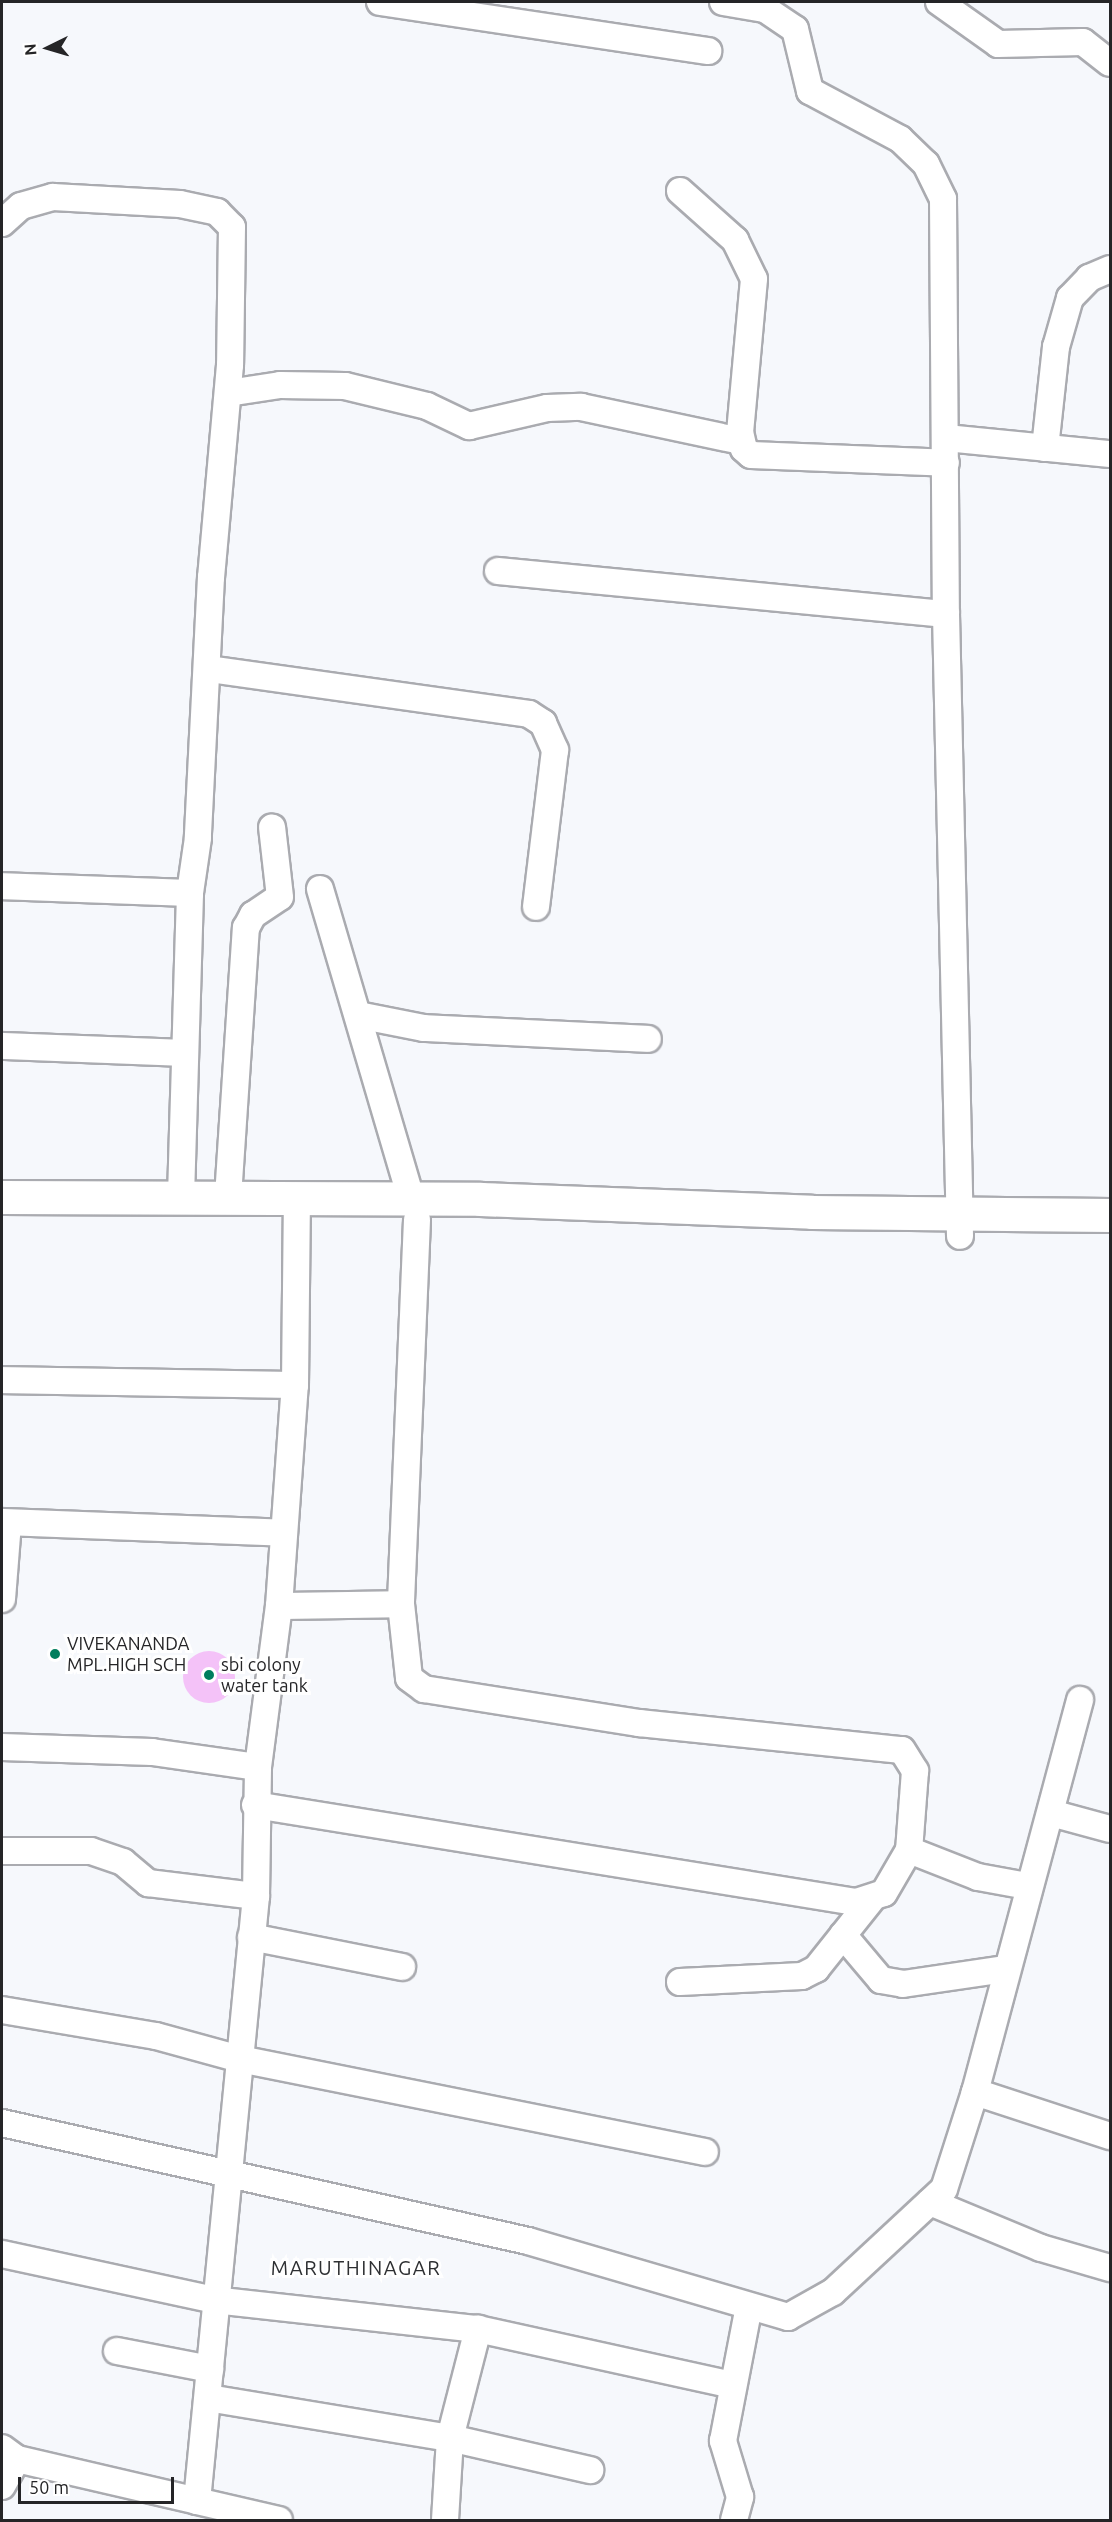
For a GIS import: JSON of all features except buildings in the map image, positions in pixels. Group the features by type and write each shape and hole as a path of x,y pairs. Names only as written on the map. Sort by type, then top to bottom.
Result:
{"main road":[{"path":"2,1197 228,1197 298,1209"},
{"path":"2,1215 298,1209 415,1210 961,1224 1110,1236"},
{"path":"961,1224 1110,1215"}],"street":[{"path":"380,2 708,51"},
{"path":"723,2 766,5 799,34 807,80 818,99 900,139 938,181 944,199 946,614 961,1224"},
{"path":"939,2 998,44 1083,42 1110,63"},
{"path":"680,191 735,240 754,279 741,441 751,455 1045,448 1110,454"},
{"path":"2,223 21,206 53,197 180,204 217,212 232,227 228,393 210,669 190,893 181,1197"},
{"path":"1045,448 1056,347 1070,298 1089,278 1110,269"},
{"path":"228,393 280,385 345,386 427,406 469,426 548,408 581,407 741,441"},
{"path":"498,572 946,614"},
{"path":"210,669 529,714 543,723 555,750 536,907"},
{"path":"228,1197 246,928 253,915 280,897 272,827"},
{"path":"2,886 190,893"},
{"path":"320,889 415,1210 401,1604 405,1672 424,1689 639,1722 903,1750 915,1771 909,1850 885,1893 871,1900 816,1969 802,1976 680,1982"},
{"path":"358,1015 424,1028 648,1039"},
{"path":"2,1046 185,1053"},
{"path":"197,2501 208,2398 214,2300 256,1896 255,1805 258,1767 279,1606 295,1385 298,1209"},
{"path":"2,1380 295,1385"},
{"path":"2,1599 5,1522 284,1533"},
{"path":"279,1606 401,1604"},
{"path":"2,2123 228,2177 528,2241 788,2317 815,2306 944,2189 975,2092 1028,1886 1051,1813 1080,1700"},
{"path":"2,1748 152,1752 258,1767"},
{"path":"255,1805 615,1865 871,1900"},
{"path":"1051,1813 1110,1829"},
{"path":"909,1850 978,1878 1028,1886"},
{"path":"2,1851 91,1851 123,1862 148,1883 256,1896"},
{"path":"843,1935 881,1980 903,1984 1006,1969"},
{"path":"251,1937 402,1967"},
{"path":"2,2010 156,2036 240,2059 705,2152"},
{"path":"975,2092 1110,2136"},
{"path":"930,2202 1041,2248 1110,2268"},
{"path":"2,2254 214,2300 478,2329 733,2385"},
{"path":"734,2520 740,2497 723,2441 749,2306"},
{"path":"446,2520 450,2438 478,2329"},
{"path":"117,2351 210,2369"},
{"path":"208,2398 450,2438 590,2470"},
{"path":"2,2486 9,2453 279,2520"}],"place":[{"name":"VIVEKANANDA MPL.HIGH SCH","path":"55,1654"},
{"name":"sbi colony water tank","path":"209,1675"}],"district":[{"name":"MARUTHINAGAR","path":"356,2267"}]}
